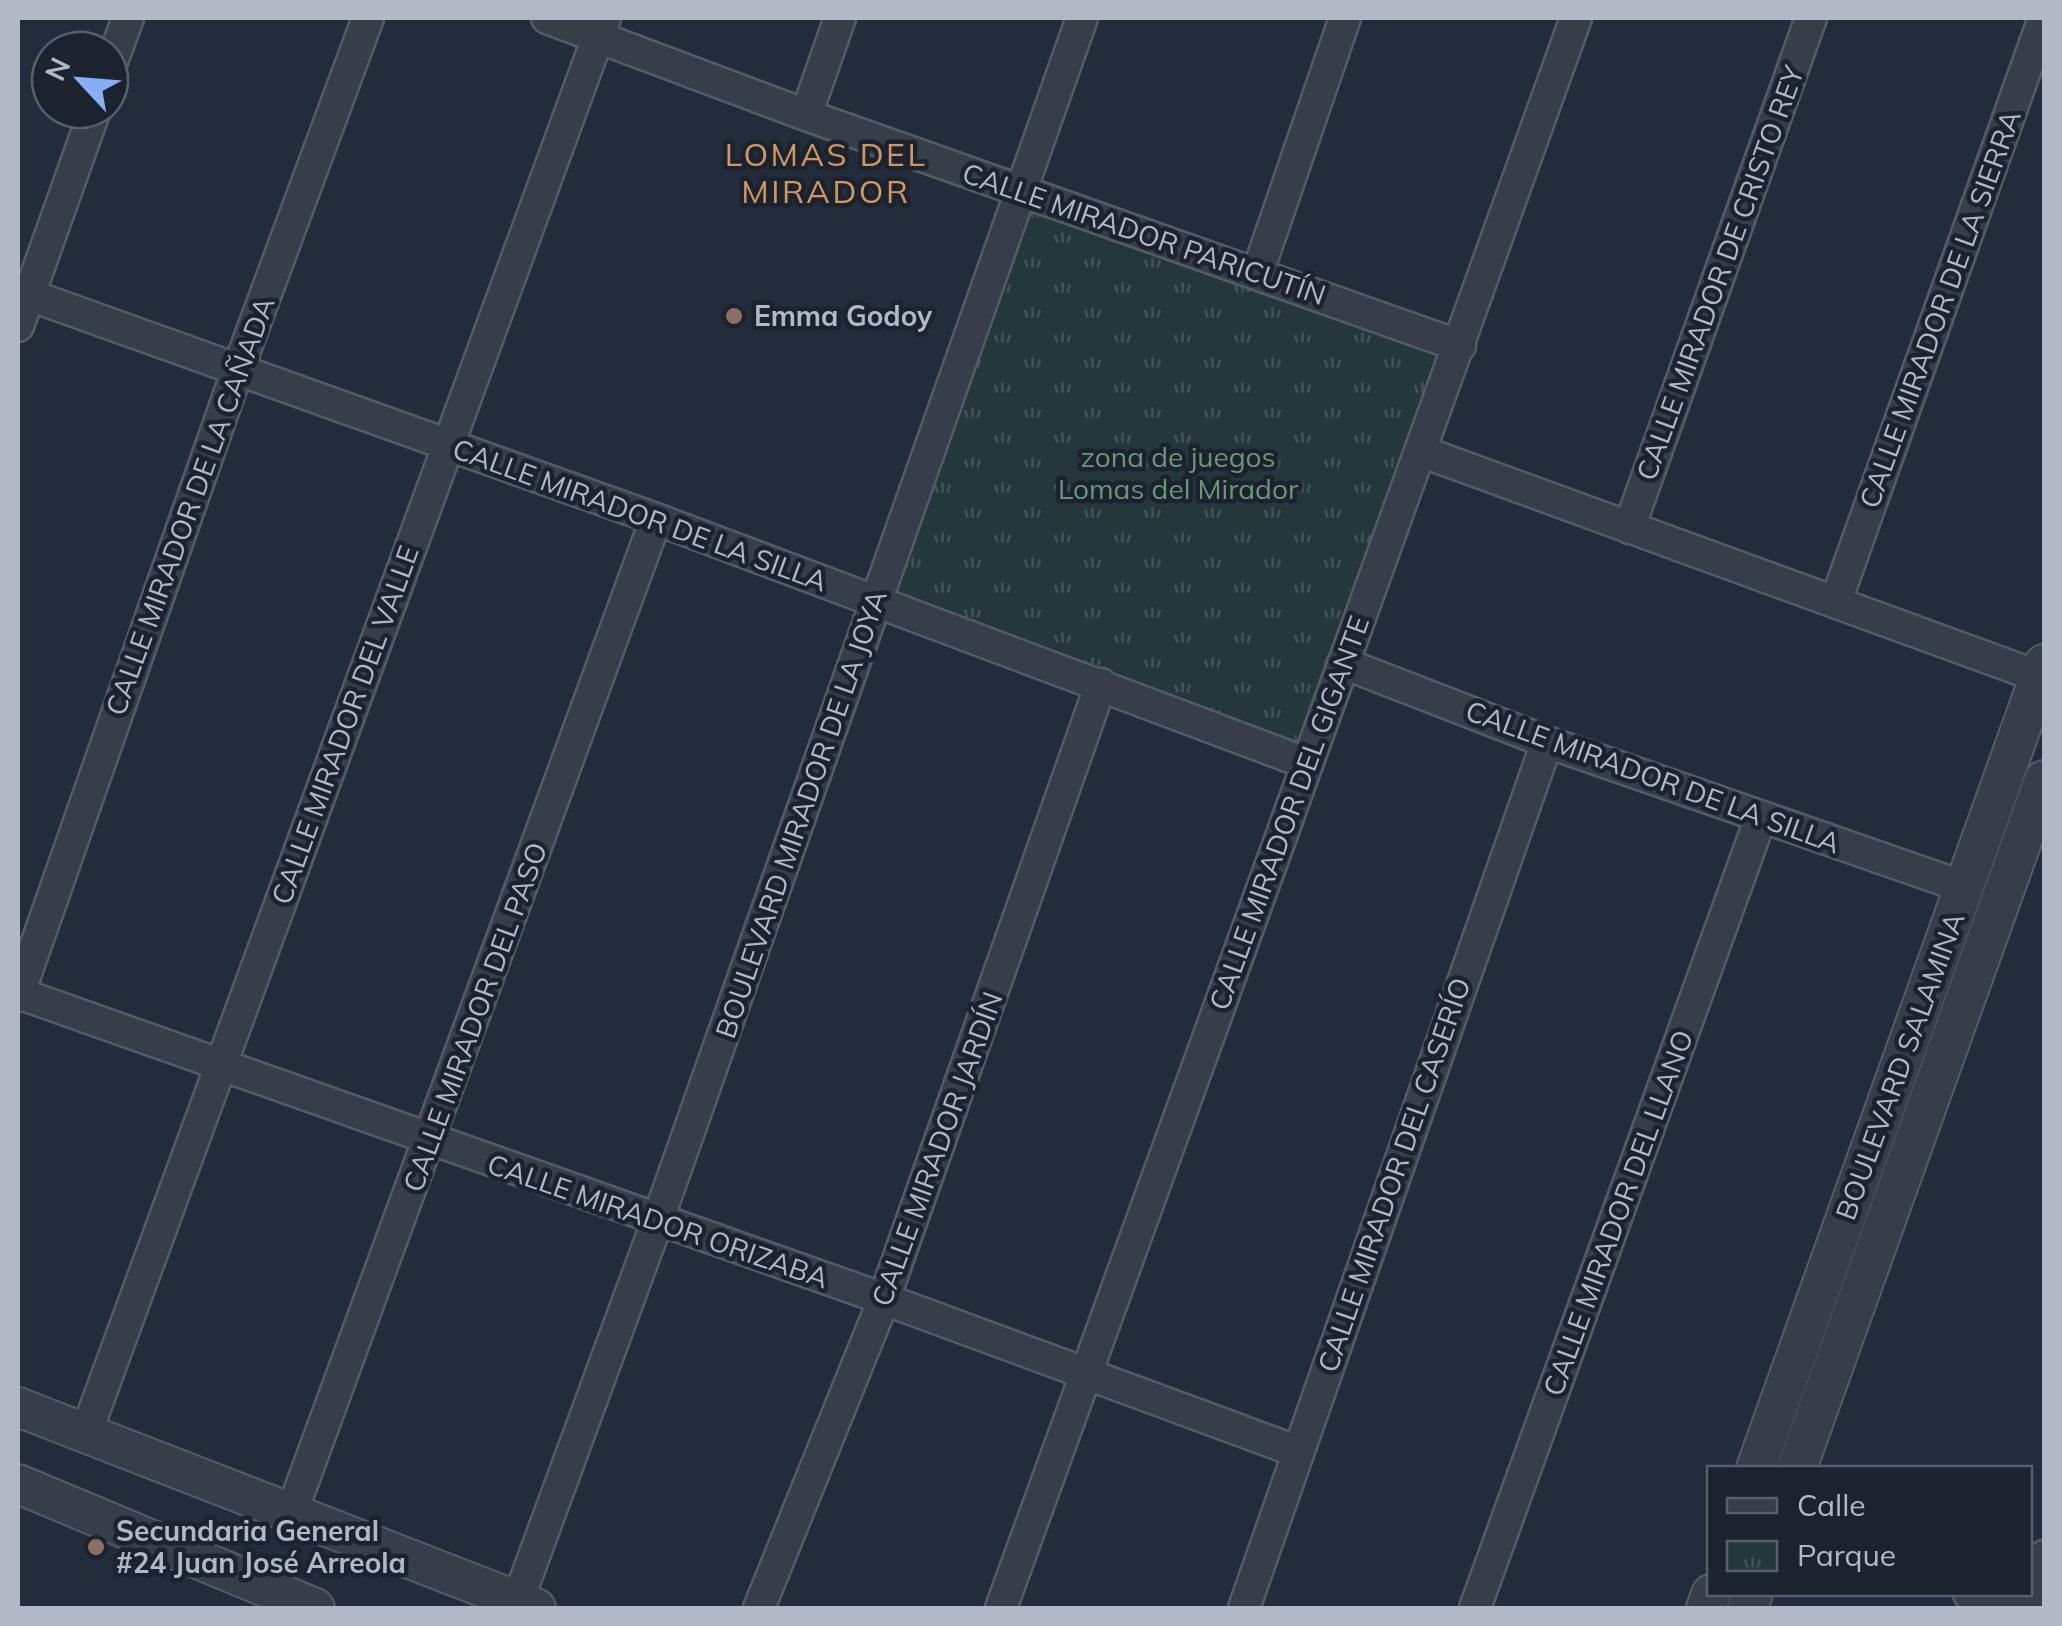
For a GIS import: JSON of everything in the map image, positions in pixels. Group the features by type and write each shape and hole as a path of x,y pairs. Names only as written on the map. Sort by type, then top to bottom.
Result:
{"street":[{"name":"CALLE MIRADOR DE LA CAÑADA","path":"18,994 238,369 368,18"},
{"name":"CALLE MIRADOR PARICUTÍN","path":"547,18 602,27 806,115 1460,346"},
{"path":"806,115 840,18"},
{"name":"BOULEVARD MIRADOR DE LA JOYA","path":"523,1606 1082,18"},
{"path":"1257,274 1346,18"},
{"name":"CALLE MIRADOR DEL GIGANTE","path":"1002,1608 1306,762 1423,452 1576,18"},
{"name":"CALLE MIRADOR DE CRISTO REY","path":"1629,528 1811,18"},
{"name":"CALLE MIRADOR DE LA SIERRA","path":"1836,601 2044,18"},
{"name":"CALLE MIRADOR DEL VALLE","path":"86,1433 602,27"},
{"path":"18,326 23,293 87,130"},
{"name":"CALLE MIRADOR DE LA SILLA","path":"23,293 656,519 1306,762"},
{"path":"1423,452 1836,601 2042,670"},
{"name":"CALLE MIRADOR DEL PASO","path":"290,1514 656,519"},
{"name":"CALLE MIRADOR DE LA SILLA","path":"1343,663 1547,742 1964,887"},
{"name":"BOULEVARD SALAMINA","path":"1757,1466 2042,670"},
{"name":"CALLE MIRADOR JARDÍN","path":"759,1608 884,1299 1102,684"},
{"name":"CALLE MIRADOR DEL CASERÍO","path":"1244,1608 1547,742"},
{"name":"BOULEVARD SALAMINA","path":"1799,1466 2032,853 2044,780"},
{"name":"CALLE MIRADOR DEL LLANO","path":"1476,1608 1762,817"},
{"name":"CALLE MIRADOR ORIZABA","path":"18,994 884,1299 1296,1452"},
{"path":"18,1407 523,1606"},
{"path":"18,1484 315,1608"},
{"path":"2032,1595 2044,1556"},
{"path":"1976,1596 2015,1608"},
{"path":"2028,1608 2044,1598"}],"green space":[{"name":"zona de juegos Lomas del Mirador","path":"1015,184 1465,341 1316,756 875,598"}],"place":[{"name":"Emma Godoy","path":"734,316"},
{"name":"Secundaria General #24 Juan José Arreola","path":"96,1547"}],"district":[{"name":"LOMAS DEL MIRADOR","path":"826,174"}]}
